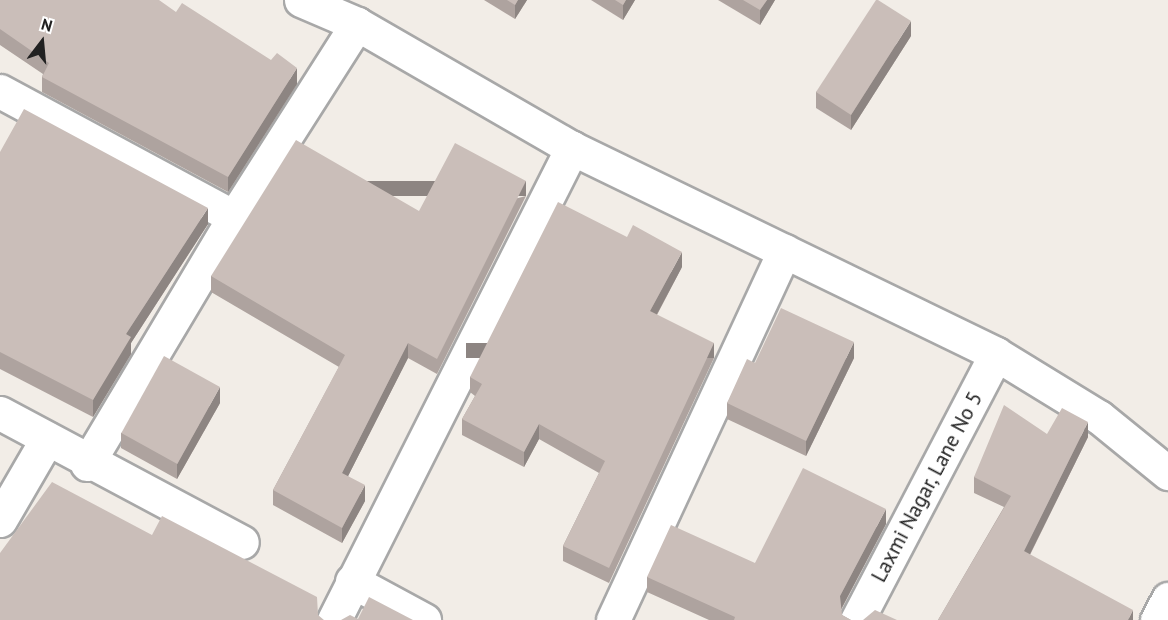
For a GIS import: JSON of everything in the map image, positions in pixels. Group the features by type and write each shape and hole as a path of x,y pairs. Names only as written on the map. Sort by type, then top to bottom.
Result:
{"street":[{"path":"301,0 357,24 572,148 996,354 1099,417 1168,473"},
{"path":"87,464 234,216 357,24"},
{"path":"0,91 234,216"},
{"path":"334,620 572,148"},
{"path":"613,620 784,251"},
{"name":"Laxmi Nagar, Lane No 5","path":"857,620 996,354"},
{"path":"0,413 87,464 242,542"},
{"path":"0,520 47,439"},
{"path":"352,581 424,620"},
{"path":"1157,620 1168,599"}],"building":[{"path":"0,0 159,0 176,12 182,3 271,60 277,53 297,68 228,177 42,77 49,63 0,29"},
{"path":"507,0 518,0 515,5"},
{"path":"615,0 626,0 623,5"},
{"path":"743,0 767,0 760,10"},
{"path":"876,0 911,21 851,115 816,92"},
{"path":"24,109 208,208 126,334 131,337 93,400 0,352 0,152"},
{"path":"296,140 419,211 455,143 526,181 437,359 408,343 342,473 365,485 342,528 273,490 345,355 211,276"},
{"path":"558,202 627,237 633,225 682,252 650,311 714,343 609,568 563,546 605,461 539,424 524,452 462,419 482,384 470,377"},
{"path":"781,308 854,342 806,441 727,403 747,359 755,363"},
{"path":"164,356 220,387 177,464 121,433"},
{"path":"1004,405 1047,434 1062,408 1088,422 1024,551 1133,610 1128,620 938,620 1011,496 974,477"},
{"path":"803,468 886,509 840,596 842,615 851,620 734,620 735,617 647,577 671,525 755,563"},
{"path":"52,482 152,535 162,516 317,597 318,615 324,620 0,620 0,553"},
{"path":"369,597 413,620 341,620 350,615 358,619"},
{"path":"875,610 897,620 863,620"}]}
